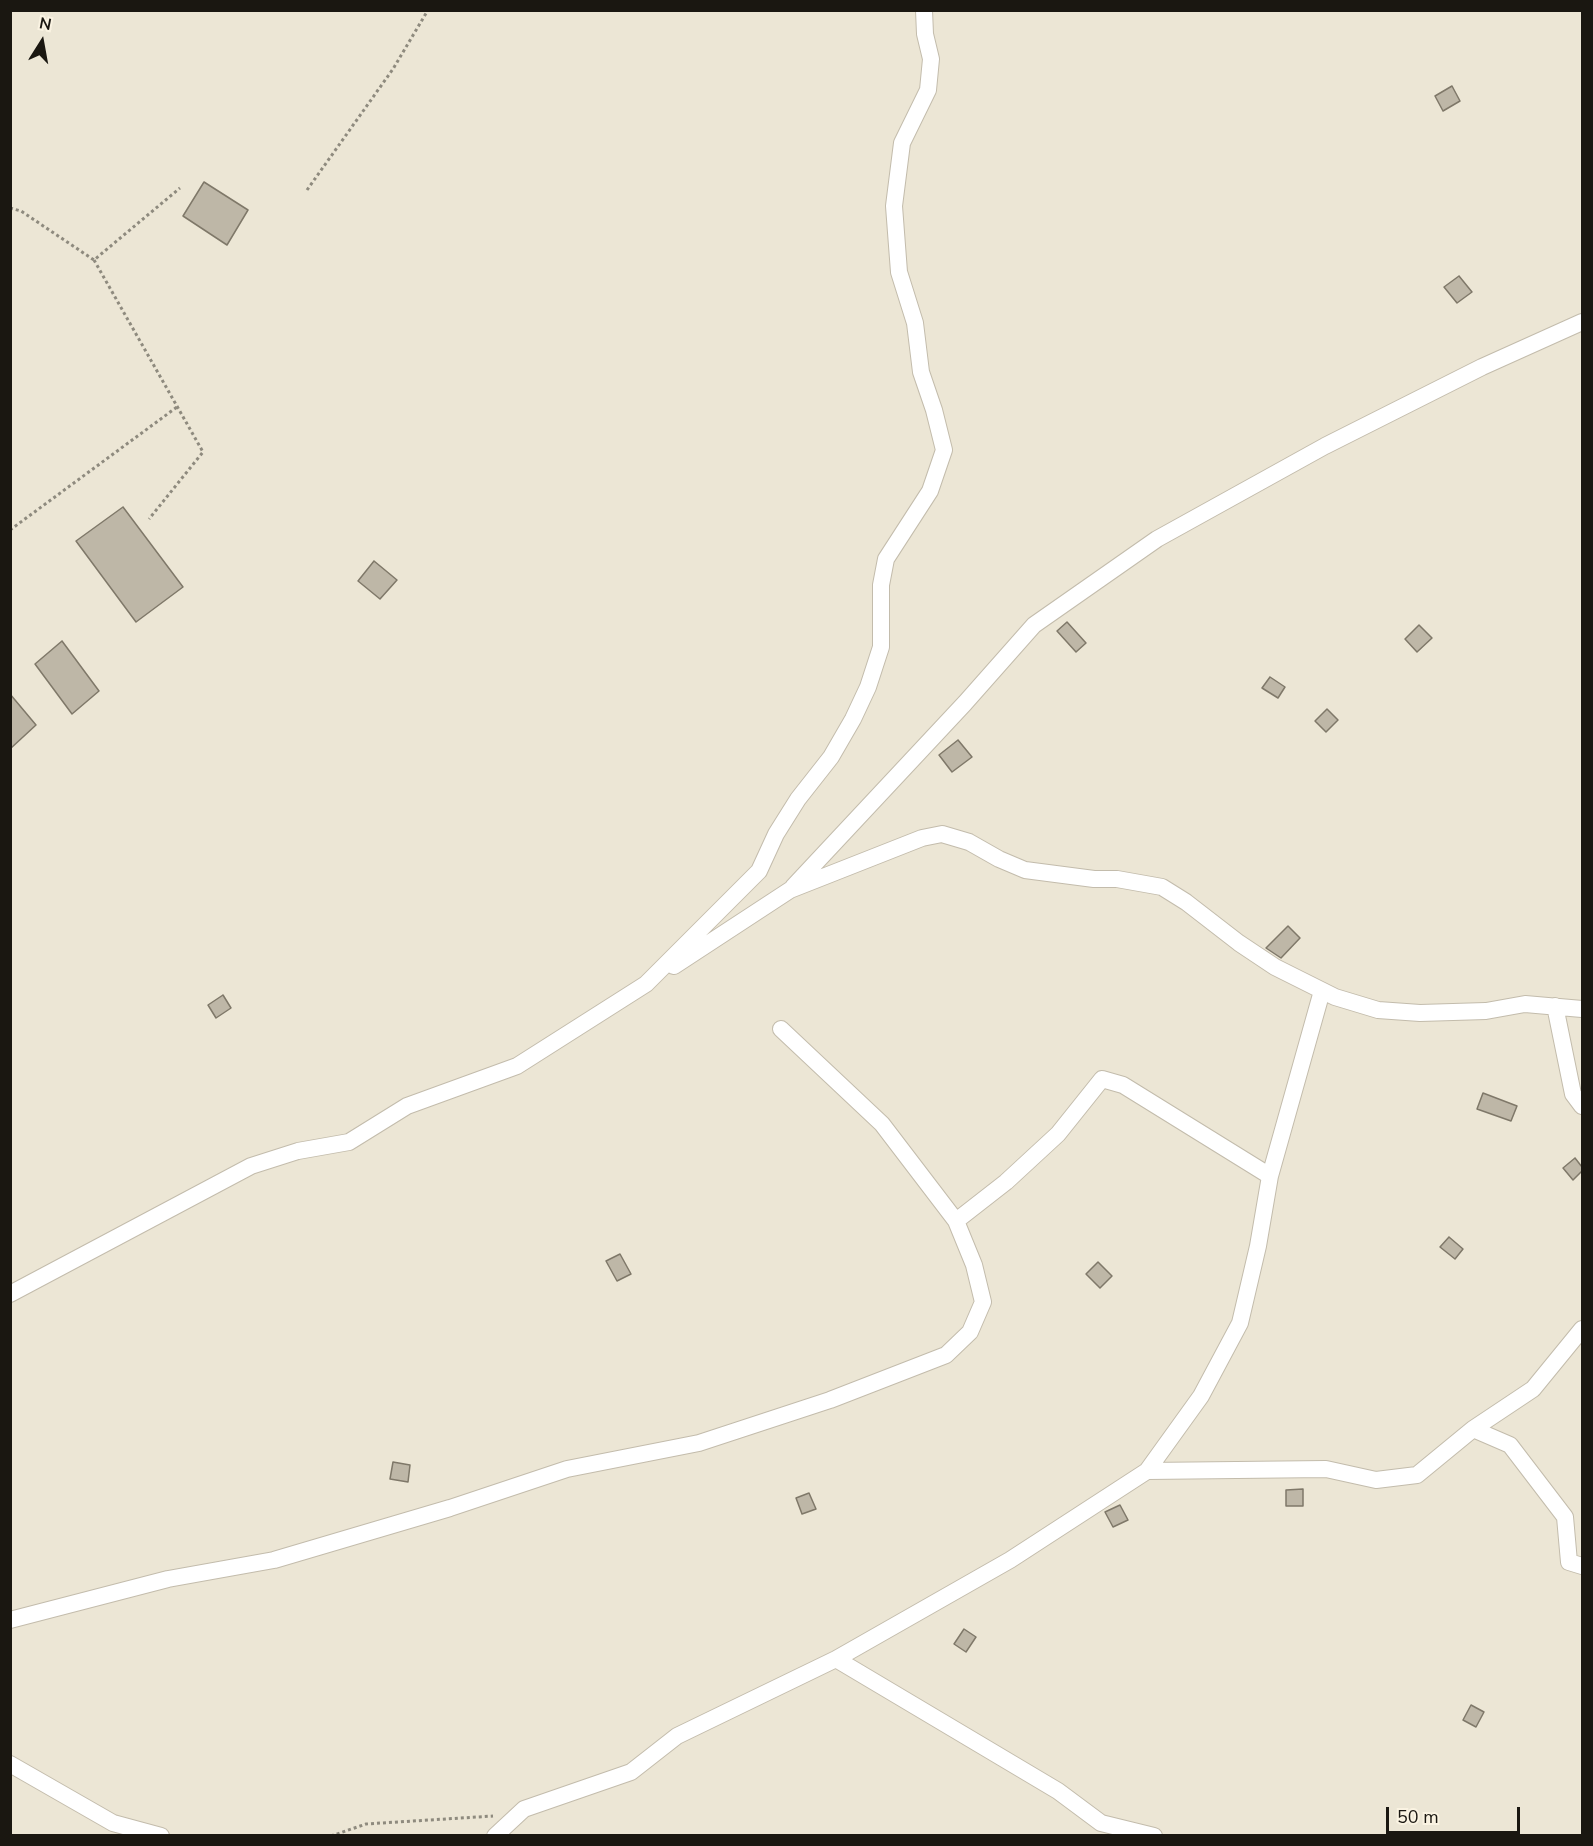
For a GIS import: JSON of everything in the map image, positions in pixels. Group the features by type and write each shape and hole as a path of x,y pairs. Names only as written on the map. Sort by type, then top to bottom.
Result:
{"street":[{"path":"646,984 759,871 776,834 842,738 868,687 881,647 881,585 886,559 930,491 944,450 921,372 915,323 899,272 894,206 902,143 928,90 931,59 925,34 924,10"},
{"path":"790,890 965,703 1034,625 1157,539 1325,446 1482,367 1582,322"},
{"path":"10,1294 250,1166 298,1151 349,1142 407,1106 518,1066 790,890 922,838 942,834 969,842 1025,870 1094,879 1118,879 1162,887 1275,966 1335,997 1378,1010 1420,1013 1486,1011 1525,1004 1582,1009"},
{"path":"495,1836 521,1812 631,1772 677,1736 836,1659 1010,1560 1147,1471 1200,1396 1240,1323 1258,1246 1270,1176 1322,991"},
{"path":"1555,1006 1573,1094 1582,1106"},
{"path":"10,1620 168,1580 274,1560 450,1508 567,1469 699,1443 830,1400 946,1355 970,1332 982,1302 974,1265 956,1221 882,1124 781,1029"},
{"path":"956,1221 1006,1182 1058,1134 1102,1079 1123,1085 1270,1176"},
{"path":"1147,1471 1326,1469 1376,1480 1417,1475 1473,1429 1533,1389 1582,1329"},
{"path":"1473,1429 1510,1445 1565,1517 1569,1562 1582,1566"},
{"path":"836,1659 1058,1791 1101,1823 1154,1836"},
{"path":"10,1764 113,1823 160,1836"}],"path":[{"path":"307,190 393,69 428,10"},
{"path":"94,260 180,188"},
{"path":"10,208 21,211 94,260 203,452 149,519"},
{"path":"10,530 177,407"},
{"path":"331,1836 366,1824 482,1817 521,1812"}],"building":[{"path":"1452,86 1460,101 1443,111 1435,96"},
{"path":"204,182 248,210 227,245 183,216"},
{"path":"1459,276 1472,292 1457,303 1444,287"},
{"path":"123,507 183,587 136,622 76,541"},
{"path":"374,561 397,580 380,599 358,581"},
{"path":"1067,622 1086,643 1076,652 1057,631"},
{"path":"1419,625 1432,638 1417,652 1405,639"},
{"path":"62,641 99,691 72,714 35,664"},
{"path":"1270,677 1285,687 1278,698 1262,688"},
{"path":"10,694 36,725 10,749"},
{"path":"1327,709 1338,720 1326,732 1315,721"},
{"path":"958,740 972,757 952,772 939,755"},
{"path":"1288,926 1300,938 1281,958 1266,948"},
{"path":"223,995 231,1008 216,1018 208,1005"},
{"path":"1483,1093 1517,1106 1511,1121 1477,1109"},
{"path":"1575,1158 1582,1167 1582,1171 1573,1180 1563,1168"},
{"path":"1449,1237 1463,1249 1455,1259 1440,1247"},
{"path":"620,1254 631,1274 617,1281 606,1261"},
{"path":"1098,1262 1112,1276 1100,1288 1086,1274"},
{"path":"393,1462 410,1465 408,1482 390,1479"},
{"path":"1303,1489 1303,1506 1286,1506 1286,1490"},
{"path":"809,1493 816,1509 802,1514 796,1498"},
{"path":"1120,1505 1128,1520 1113,1527 1105,1512"},
{"path":"964,1629 976,1637 966,1652 954,1644"},
{"path":"1471,1705 1484,1712 1476,1727 1463,1720"}]}
